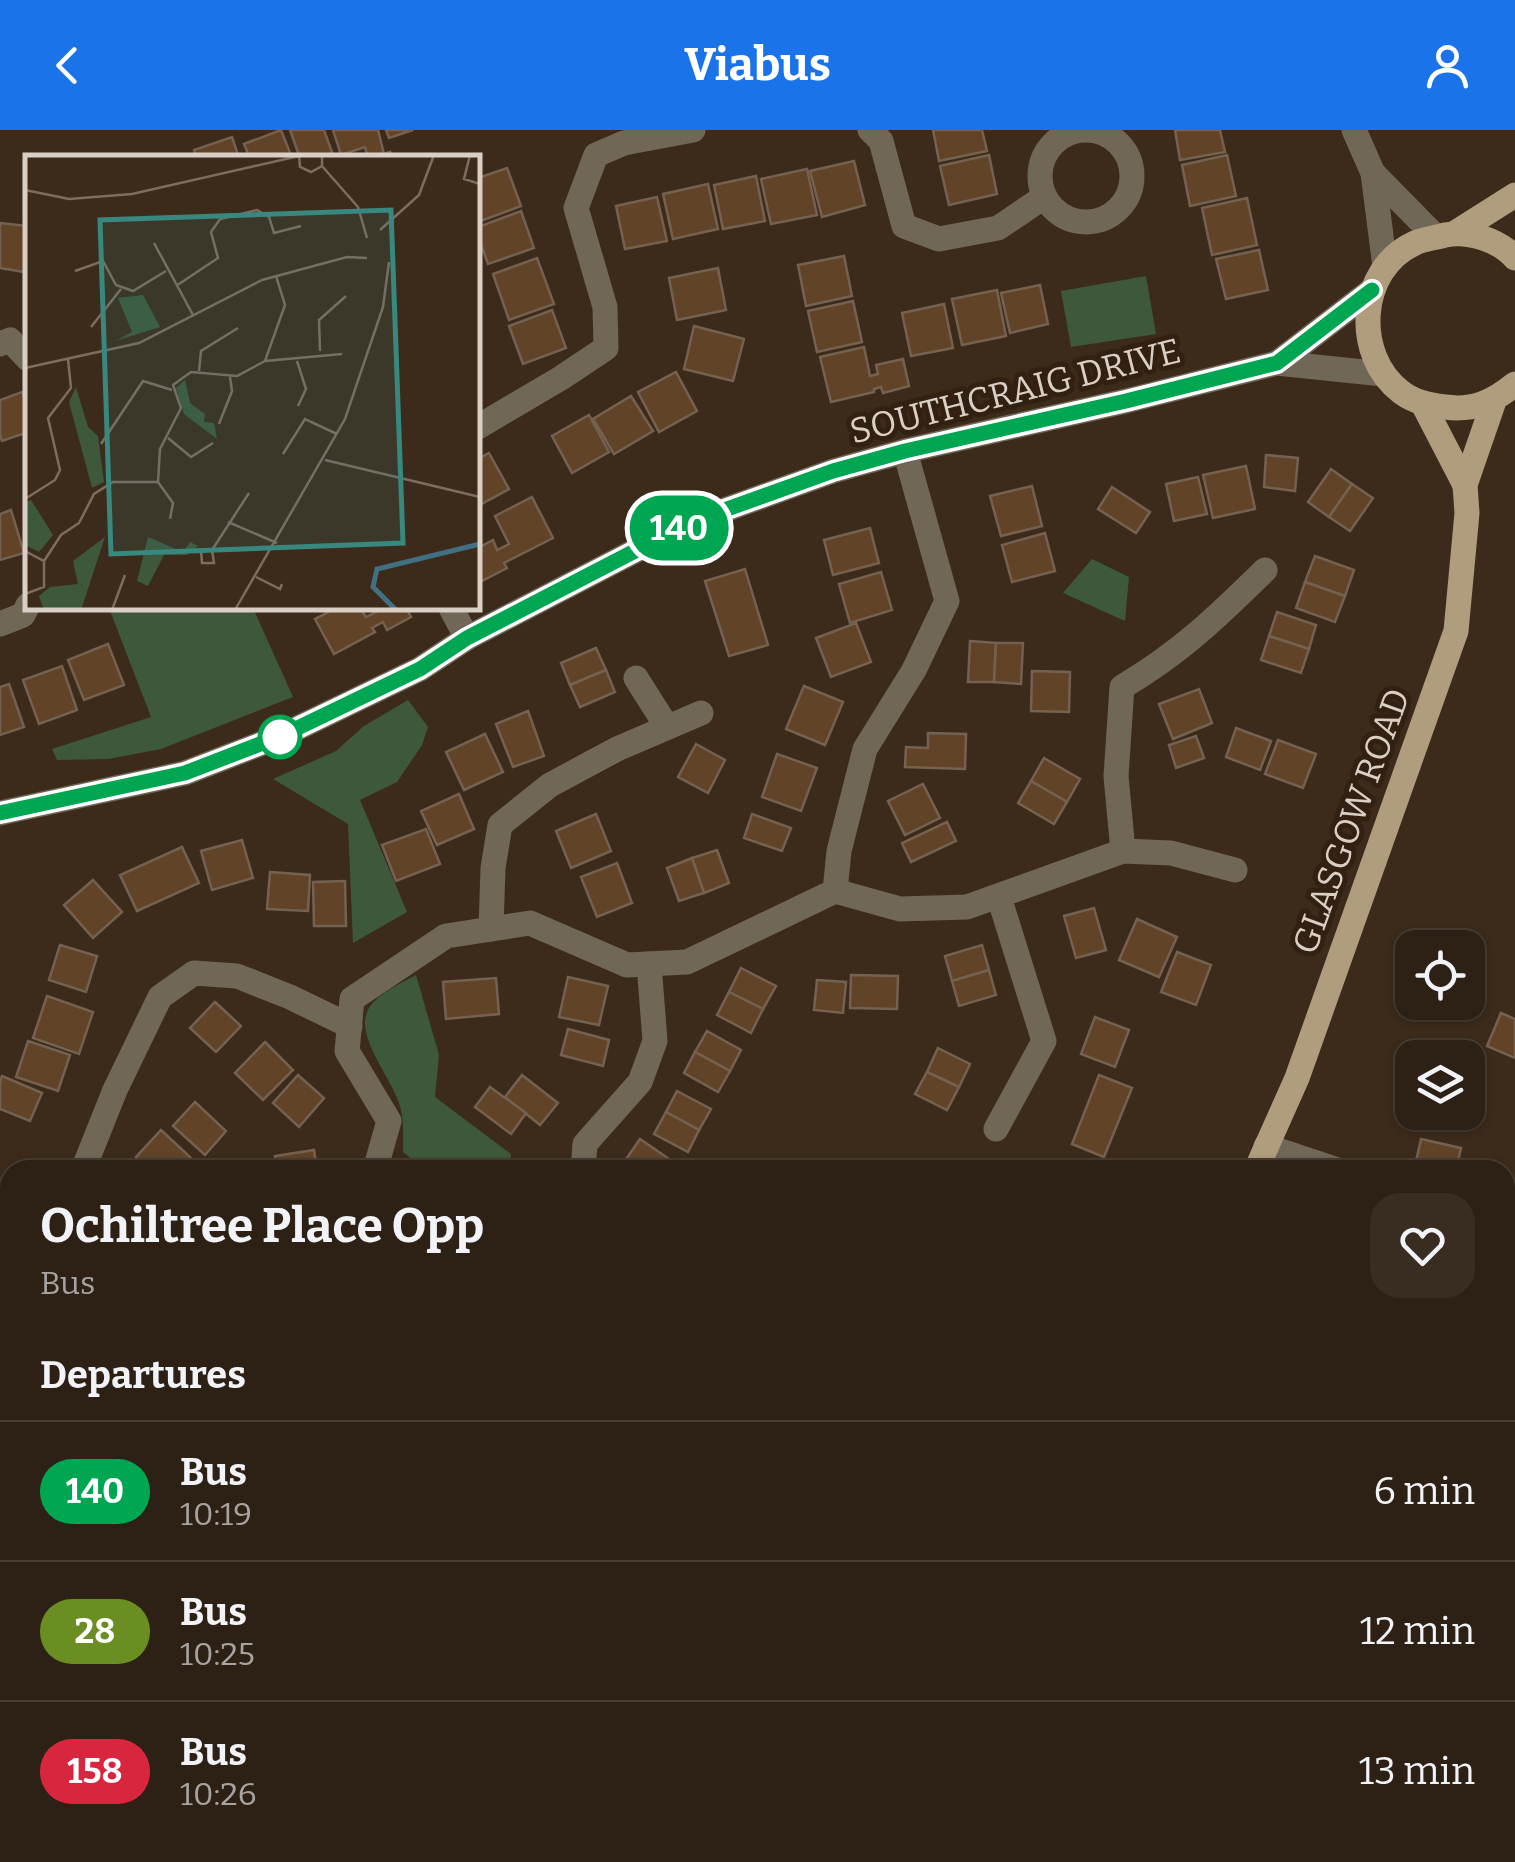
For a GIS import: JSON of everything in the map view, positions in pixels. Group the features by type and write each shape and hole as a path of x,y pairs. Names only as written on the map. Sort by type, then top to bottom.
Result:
{"main road":[{"path":"1446,235 1515,195"},
{"path":"1515,258 1482,237 1446,235 1415,242 1398,254 1378,278 1366,323 1372,354 1383,374 1401,392 1423,404 1462,410 1494,401 1515,384"},
{"name":"GLASGOW ROAD","path":"1261,1158 1296,1078 1456,631 1467,513 1465,485 1494,401"},
{"name":"GLASGOW ROAD","path":"1423,404 1465,485"}],"street":[{"path":"480,426 606,348 605,307 576,208 596,156 624,143 694,130"},
{"path":"870,130 881,141 904,226 939,238 998,228 1044,198"},
{"path":"1354,130 1374,173 1378,278"},
{"path":"1374,173 1446,235"},
{"name":"SOUTHCRAIG DRIVE","path":"1277,363 1378,278"},
{"path":"0,344 10,340 25,356"},
{"name":"SOUTHCRAIG DRIVE","path":"0,813 185,773 301,727 420,669 467,638 691,522 833,471 1277,363 1383,374"},
{"path":"835,891 839,852 864,749 914,670 947,601 905,451"},
{"path":"1123,851 1116,776 1122,688 1206,628 1264,570"},
{"path":"0,624 23,615 26,610"},
{"path":"452,610 467,638"},
{"path":"636,678 668,728"},
{"path":"491,929 493,868 500,825 550,785 617,749 701,713"},
{"path":"378,1160 388,1121 346,1051 352,999 446,936 530,923 627,965 687,962 835,891 900,909 967,907 1123,851 1171,853 1235,870"},
{"path":"996,1129 1044,1041 999,896"},
{"path":"584,1160 585,1144 640,1082 655,1042 650,964"},
{"path":"87,1160 160,997 194,973 238,976 350,1026"}],"green space":[{"path":"1146,276 1156,334 1071,347 1061,291"},
{"path":"1092,559 1129,577 1125,621 1063,593"},
{"path":"110,610 254,610 293,697 161,749 108,759 57,760 52,749 151,717"},
{"path":"408,700 428,727 422,745 397,782 360,800 407,912 353,943 348,824 273,779 336,751 364,726"},
{"path":"416,975 439,1055 435,1097 511,1154 510,1160 413,1160 403,1152 400,1106 371,1046 365,1022 367,1012 388,990"}],"building":[{"path":"281,130 291,155 249,155 244,144"},
{"path":"290,130 324,130 333,155 299,155"},
{"path":"333,130 378,130 384,154 390,155 367,155 365,147 341,155"},
{"path":"386,130 413,130 389,138"},
{"path":"933,130 982,130 987,151 939,161"},
{"path":"1175,130 1220,130 1225,152 1180,160"},
{"path":"232,137 238,155 195,155 194,150"},
{"path":"989,155 997,194 949,205 940,166"},
{"path":"1227,155 1236,196 1190,206 1182,165"},
{"path":"854,161 865,205 822,217 810,171"},
{"path":"507,168 521,206 480,221 480,177"},
{"path":"807,169 817,215 771,224 761,179"},
{"path":"756,176 765,221 723,229 714,185"},
{"path":"708,184 718,229 673,239 663,194"},
{"path":"657,197 667,241 625,249 616,206"},
{"path":"1247,198 1257,245 1212,255 1202,208"},
{"path":"521,211 534,248 488,264 480,241 480,226"},
{"path":"0,223 25,226 24,272 0,268"},
{"path":"1259,250 1268,290 1226,299 1216,259"},
{"path":"844,256 852,296 806,306 798,265"},
{"path":"537,258 554,304 509,320 493,274"},
{"path":"718,268 726,310 677,320 669,278"},
{"path":"1040,285 1048,324 1010,333 1001,293"},
{"path":"997,290 1006,336 962,345 952,299"},
{"path":"853,301 862,342 817,352 808,311"},
{"path":"944,304 953,348 911,356 902,313"},
{"path":"552,310 566,348 523,364 509,326"},
{"path":"694,326 744,339 733,381 684,369"},
{"path":"864,347 870,376 878,374 876,365 903,359 909,386 883,393 881,387 831,402 820,357"},
{"path":"676,372 697,411 659,432 638,392"},
{"path":"22,392 25,433 2,441 0,400"},
{"path":"631,396 653,431 614,454 593,419"},
{"path":"589,415 609,452 572,473 552,436"},
{"path":"489,453 509,489 480,505 480,458"},
{"path":"1266,455 1298,458 1295,491 1264,487"},
{"path":"1246,466 1255,509 1213,518 1203,475"},
{"path":"1331,469 1352,484 1329,517 1308,502"},
{"path":"1198,477 1207,514 1174,521 1166,484"},
{"path":"1352,484 1373,498 1350,531 1329,517"},
{"path":"1032,486 1042,526 1001,536 990,496"},
{"path":"1112,487 1150,512 1136,533 1098,509"},
{"path":"532,497 553,538 504,563 507,568 480,582 480,547 493,540 497,550 509,544 495,516"},
{"path":"11,510 24,553 0,560 0,514"},
{"path":"870,528 879,563 833,575 824,540"},
{"path":"1045,533 1055,571 1012,582 1002,545"},
{"path":"1315,556 1354,570 1345,596 1305,582"},
{"path":"745,569 768,645 729,656 705,581"},
{"path":"881,572 892,610 850,623 839,584"},
{"path":"1305,582 1345,596 1335,622 1296,608"},
{"path":"332,610 361,610 366,617 377,610 407,610 411,617 387,630 383,622 372,628 375,632 334,654 315,619"},
{"path":"1277,612 1316,625 1309,649 1269,636"},
{"path":"856,623 871,662 831,677 816,638"},
{"path":"1269,636 1309,649 1301,673 1261,660"},
{"path":"970,641 996,643 994,682 968,682"},
{"path":"996,643 1023,643 1021,684 994,682"},
{"path":"108,644 124,685 84,700 68,660"},
{"path":"596,648 606,670 570,685 561,663"},
{"path":"62,666 77,710 39,724 23,680"},
{"path":"606,670 615,692 580,707 570,685"},
{"path":"1032,671 1070,672 1069,712 1031,711"},
{"path":"9,684 24,727 0,735 0,687"},
{"path":"804,686 843,702 825,745 786,729"},
{"path":"1199,689 1212,723 1173,739 1159,704"},
{"path":"528,711 544,756 513,767 496,724"},
{"path":"1236,728 1271,741 1260,770 1226,757"},
{"path":"928,733 966,734 965,769 905,767 906,747 928,748"},
{"path":"485,734 503,772 464,790 446,752"},
{"path":"1196,736 1204,758 1176,768 1169,745"},
{"path":"1278,740 1316,754 1303,788 1265,774"},
{"path":"696,744 725,760 708,793 678,777"},
{"path":"777,754 817,768 801,811 762,797"},
{"path":"1044,758 1080,779 1067,802 1031,781"},
{"path":"1031,781 1067,802 1054,824 1018,803"},
{"path":"923,784 940,818 905,835 888,801"},
{"path":"459,794 474,829 437,845 421,811"},
{"path":"596,814 611,851 571,868 556,831"},
{"path":"752,814 791,828 782,851 744,838"},
{"path":"947,822 956,841 911,862 902,843"},
{"path":"426,829 440,864 396,881 382,845"},
{"path":"242,840 253,878 212,890 201,851"},
{"path":"182,847 199,883 137,911 120,875"},
{"path":"717,850 729,883 704,893 692,858"},
{"path":"692,858 704,893 679,901 667,868"},
{"path":"617,863 632,903 597,917 581,877"},
{"path":"270,872 310,875 308,911 267,909"},
{"path":"93,880 122,912 93,938 64,905"},
{"path":"345,881 346,926 314,926 313,882"},
{"path":"1094,908 1106,950 1076,958 1064,916"},
{"path":"1137,919 1177,937 1159,977 1119,960"},
{"path":"60,945 97,956 86,992 49,980"},
{"path":"982,945 989,970 952,981 945,956"},
{"path":"1177,952 1211,965 1196,1005 1161,992"},
{"path":"741,968 776,986 763,1009 729,992"},
{"path":"989,970 996,995 959,1006 952,981"},
{"path":"851,975 898,976 897,1009 850,1008"},
{"path":"568,977 608,986 599,1025 559,1017"},
{"path":"496,978 499,1014 446,1019 443,982"},
{"path":"817,980 846,982 843,1013 814,1010"},
{"path":"729,992 763,1009 751,1033 717,1015"},
{"path":"47,996 93,1012 79,1054 33,1038"},
{"path":"215,1002 241,1026 216,1052 190,1028"},
{"path":"1501,1013 1515,1019 1515,1058 1487,1046"},
{"path":"1095,1017 1129,1030 1115,1067 1081,1054"},
{"path":"568,1029 609,1040 603,1066 561,1055"},
{"path":"707,1031 741,1050 730,1071 695,1052"},
{"path":"28,1041 70,1055 58,1091 16,1077"},
{"path":"265,1042 293,1070 263,1100 235,1073"},
{"path":"938,1048 970,1064 959,1087 927,1072"},
{"path":"695,1052 730,1071 718,1092 684,1073"},
{"path":"927,1072 959,1087 947,1110 915,1094"},
{"path":"298,1075 324,1098 299,1127 273,1103"},
{"path":"522,1075 558,1103 540,1125 505,1097"},
{"path":"1099,1075 1132,1088 1104,1157 1072,1144"},
{"path":"2,1076 42,1093 30,1121 0,1109"},
{"path":"490,1087 526,1113 511,1134 475,1107"},
{"path":"677,1091 711,1109 699,1130 666,1112"},
{"path":"195,1102 226,1131 205,1155 173,1126"},
{"path":"666,1112 699,1130 688,1152 654,1134"},
{"path":"161,1130 191,1158 139,1160 136,1157"},
{"path":"640,1139 671,1160 625,1160"},
{"path":"1421,1139 1461,1148 1458,1160 1416,1160"},
{"path":"314,1150 316,1160 276,1160 275,1156"}],"bus line":[{"name":"140","path":"0,813 185,773 281,736 420,669 467,638 691,522 833,471 1277,363 1372,290"}]}
